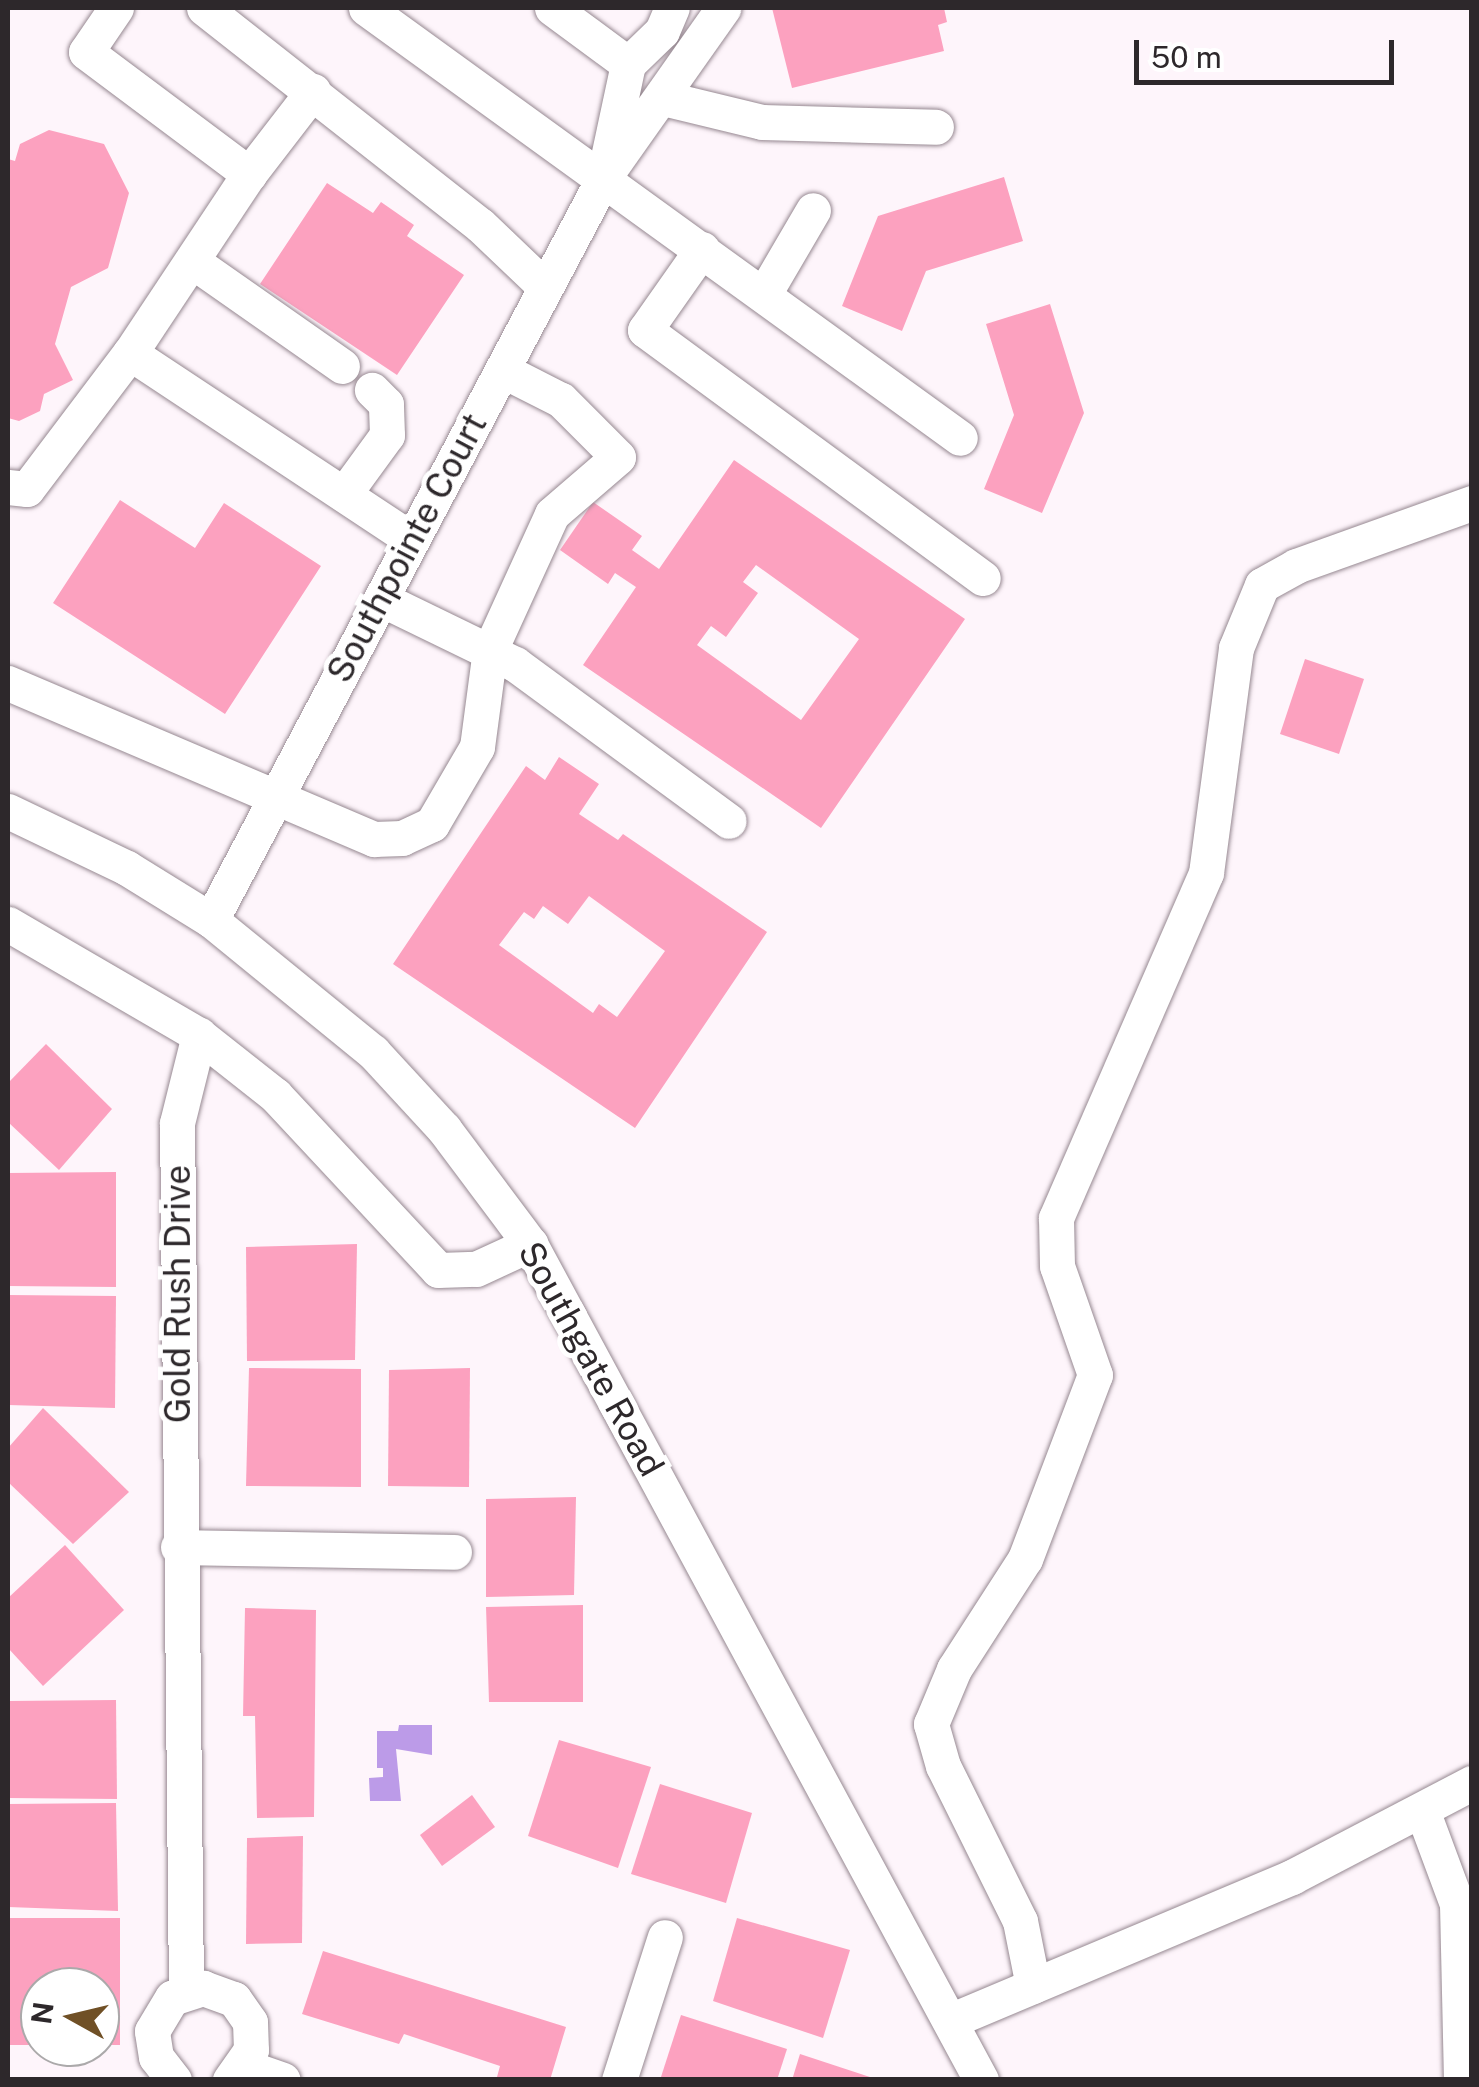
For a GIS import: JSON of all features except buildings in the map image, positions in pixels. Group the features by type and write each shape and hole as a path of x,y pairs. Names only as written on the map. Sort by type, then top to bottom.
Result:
{"street":[{"path":"116,8 86,52 250,174"},
{"path":"204,8 480,225 546,287"},
{"path":"366,8 960,438"},
{"path":"552,8 628,64"},
{"path":"604,178 628,64 662,31 672,8"},
{"path":"604,178 723,8"},
{"path":"8,488 27,489 130,353 250,174 313,91"},
{"path":"663,98 762,122 936,128"},
{"name":"Southpointe Court","path":"212,920 604,178"},
{"path":"764,294 813,210"},
{"path":"702,249 646,330 983,578"},
{"path":"192,260 342,366"},
{"path":"130,353 412,540"},
{"path":"8,684 374,839 402,838 432,824 477,747 490,650 552,514 618,458 561,400 502,370"},
{"path":"344,494 387,435 386,404 372,390"},
{"path":"1033,1986 1020,1921 943,1766 930,1724 954,1669 1025,1559 1095,1375 1057,1266 1056,1218 1206,874 1236,648 1262,585 1296,566 1472,503"},
{"path":"380,599 490,650 728,822"},
{"name":"Southgate Road","path":"8,810 127,868 212,920 372,1052 444,1128 530,1244 981,2080"},
{"path":"8,924 199,1034 307,1125 438,1270 476,1269 530,1244"},
{"name":"Gold Rush Drive","path":"186,1991 178,1547 177,1123 199,1034"},
{"path":"178,1547 454,1552"},
{"path":"952,2020 1292,1878 1472,1784"},
{"path":"1422,1810 1457,1904 1461,2080"},
{"path":"619,2080 665,1937"},
{"path":"174,2080 156,2057 152,2031 160,2010 186,1991 220,1992 245,2013 252,2039 237,2073 283,2080"}],"shaded area":[{"path":"399,1725 432,1725 432,1755 396,1749 401,1801 370,1801 369,1778 383,1777 383,1768 377,1768 377,1731 398,1731"}]}
